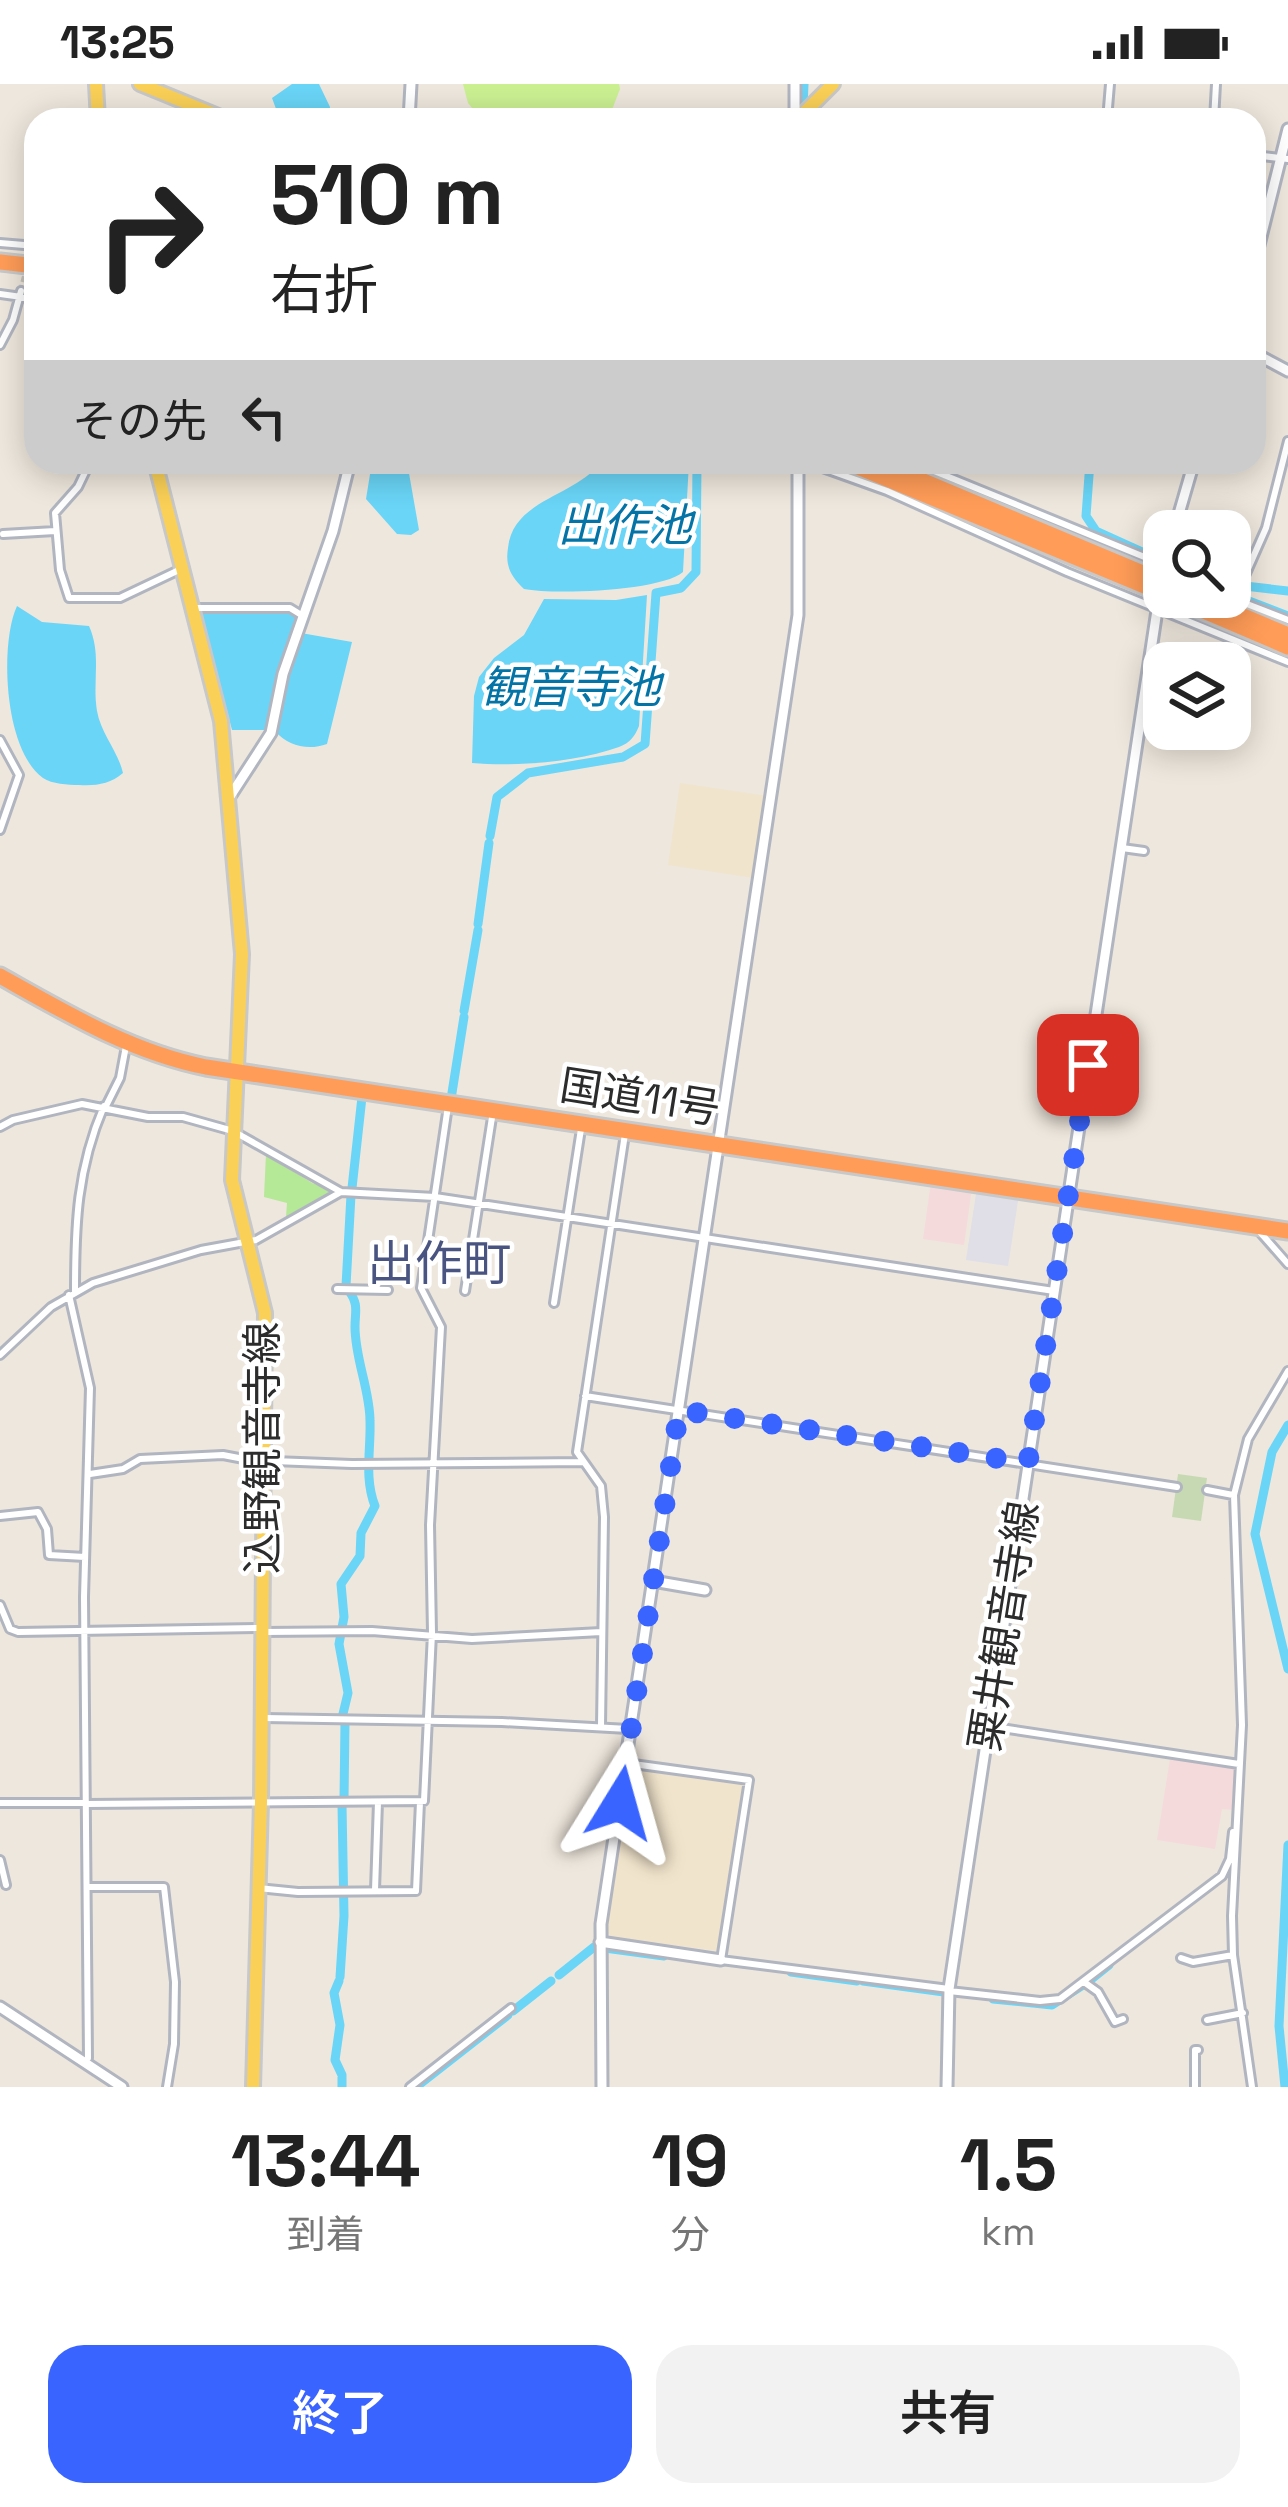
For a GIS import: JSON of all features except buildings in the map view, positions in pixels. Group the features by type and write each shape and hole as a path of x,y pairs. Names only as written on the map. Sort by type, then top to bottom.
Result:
{"highway":[{"path":"877,474 1143,578"},
{"path":"906,474 1143,577"},
{"path":"1229,618 1288,647"},
{"path":"1248,618 1288,635"},
{"name":"国道11号","path":"0,976 127,1043 176,1061 236,1073 1288,1231"}],"main road":[{"path":"140,84 158,87 202,108"},
{"path":"808,108 833,84"},
{"name":"込野観音寺線","path":"158,474 221,721 242,955 234,1193 265,1313 253,2087"}],"street":[{"path":"1266,224 1285,159 1288,129"},
{"path":"0,294 24,295"},
{"path":"0,345 14,320 20,294"},
{"path":"1251,562 1266,528 1288,441"},
{"path":"85,474 55,512 60,570 69,598 120,598 183,568"},
{"path":"229,798 271,733 283,674 333,531 347,474"},
{"path":"602,2087 600,1942 798,615 802,474"},
{"path":"838,474 887,490 1067,572 1143,583"},
{"path":"936,474 1143,576"},
{"path":"1180,510 1191,474"},
{"path":"3,534 56,531"},
{"path":"1251,606 1288,620"},
{"path":"193,608 290,608 303,616"},
{"name":"粟井観音寺線","path":"947,2087 949,1990 1158,618"},
{"path":"1216,618 1288,662"},
{"path":"0,740 19,775 0,830"},
{"path":"1122,848 1144,851"},
{"path":"88,2058 85,1557 90,1388 72,1294 86,1148 120,1078 127,1043"},
{"path":"0,1803 424,1801 432,1633 430,1525 441,1328 421,1288 448,1103"},
{"path":"0,1127 56,1108 105,1106 148,1117 183,1117 233,1131 341,1192 435,1197 1054,1291"},
{"path":"465,1291 493,1110"},
{"path":"554,1303 581,1124"},
{"path":"602,1726 601,1486 577,1452 626,1131"},
{"path":"0,1355 42,1313 72,1294 179,1256 247,1243 341,1192"},
{"path":"1247,1224 1262,1233 1288,1264"},
{"path":"338,1289 388,1291"},
{"path":"1252,2087 1234,1955 1242,1688 1234,1495 1248,1438 1288,1371"},
{"path":"585,1396 1178,1486"},
{"path":"90,1474 123,1469 140,1459 223,1455 262,1461 583,1462"},
{"path":"1207,1490 1234,1495"},
{"path":"0,1516 38,1512 47,1529 49,1555 85,1557"},
{"path":"653,1581 705,1590"},
{"path":"0,1605 13,1631 261,1630 432,1633 472,1639 601,1632"},
{"path":"260,1718 630,1730"},
{"path":"988,1726 1239,1764"},
{"path":"626,1763 749,1780 722,1960"},
{"path":"375,1890 379,1802"},
{"path":"258,1888 342,1893 418,1890 420,1802"},
{"path":"1233,1894 1226,1872 1238,1818"},
{"path":"0,1860 6,1885"},
{"path":"600,1942 1053,2001 1226,1872"},
{"path":"86,1887 164,1886 175,1982 174,2044 167,2087"},
{"path":"1181,1958 1193,1962 1234,1955"},
{"path":"1084,1982 1098,1992 1115,2022 1123,2019"},
{"path":"0,2007 122,2087"},
{"path":"410,2087 511,2008"},
{"path":"1208,2020 1244,2014"},
{"path":"1195,2087 1198,2050"}],"shaded area":[{"path":"680,783 767,796 754,878 668,865"},
{"path":"931,1182 972,1188 964,1245 923,1239"},
{"path":"977,1188 1019,1194 1008,1266 966,1260"},
{"path":"1170,1759 1238,1769 1235,1810 1222,1809 1215,1849 1157,1840"},
{"path":"628,1764 746,1782 719,1951 612,1937 604,1928"}],"green space":[{"path":"463,84 619,84 620,89 613,108 472,108"},
{"path":"266,1154 334,1191 292,1218 286,1217 287,1203 264,1197"},
{"path":"1178,1474 1207,1478 1201,1521 1172,1517"}],"water":[{"path":"292,84 319,84 330,108 276,108 272,98"},
{"path":"370,474 409,474 419,530 397,534 366,499"},
{"name":"出作池","path":"590,474 688,474 683,572 631,587 524,589 508,566 512,532 533,508"},
{"name":"観音寺池","path":"647,595 639,726 629,741 566,760 472,763 479,677 494,658 524,635 544,599 616,600"},
{"path":"17,606 42,622 89,626 95,647 97,711 123,773 113,780 91,785 55,783 30,764 20,744 9,695 8,644"},
{"path":"289,610 300,617 268,730 232,730 201,611"},
{"path":"301,633 352,642 327,744 313,747 292,744 275,731 287,671"}],"waterway":[{"path":"803,107 804,84"},
{"path":"1251,572 1272,521 1288,454"},
{"path":"490,836 497,797 528,773 623,757 645,744 656,593 681,588 696,572 697,474"},
{"path":"1089,474 1086,516 1096,531 1143,552"},
{"path":"1251,587 1288,591"},
{"path":"1251,602 1288,616"},
{"path":"478,924 489,843"},
{"path":"464,1011 478,930"},
{"path":"451,1099 464,1017"},
{"path":"352,1188 362,1097"},
{"path":"346,1286 351,1195"},
{"path":"342,1718 348,1693 339,1644 344,1617 341,1584 360,1556 361,1533 375,1506 369,1474 369,1409 356,1339 355,1304 349,1291"},
{"path":"1288,1425 1272,1452 1255,1534 1288,1669"},
{"path":"344,1800 345,1722"},
{"path":"340,1977 342,1805"},
{"path":"1285,2087 1279,2026 1288,1845"},
{"path":"559,1975 594,1947"},
{"path":"605,1948 664,1956"},
{"path":"1089,1981 1109,1965"},
{"path":"791,1972 857,1981"},
{"path":"339,1981 334,1993 340,2025 335,2060 342,2087"},
{"path":"513,2011 551,1981"},
{"path":"863,1981 944,1992"},
{"path":"993,1999 1052,2005 1083,1985"},
{"path":"416,2087 508,2015"}],"tunnel":[{"path":"21,291 24,280"}],"district":[{"name":"出作町","path":"439,1263"}],"route":[{"path":"620,1803 679,1410 1028,1463 1088,1065"}]}
